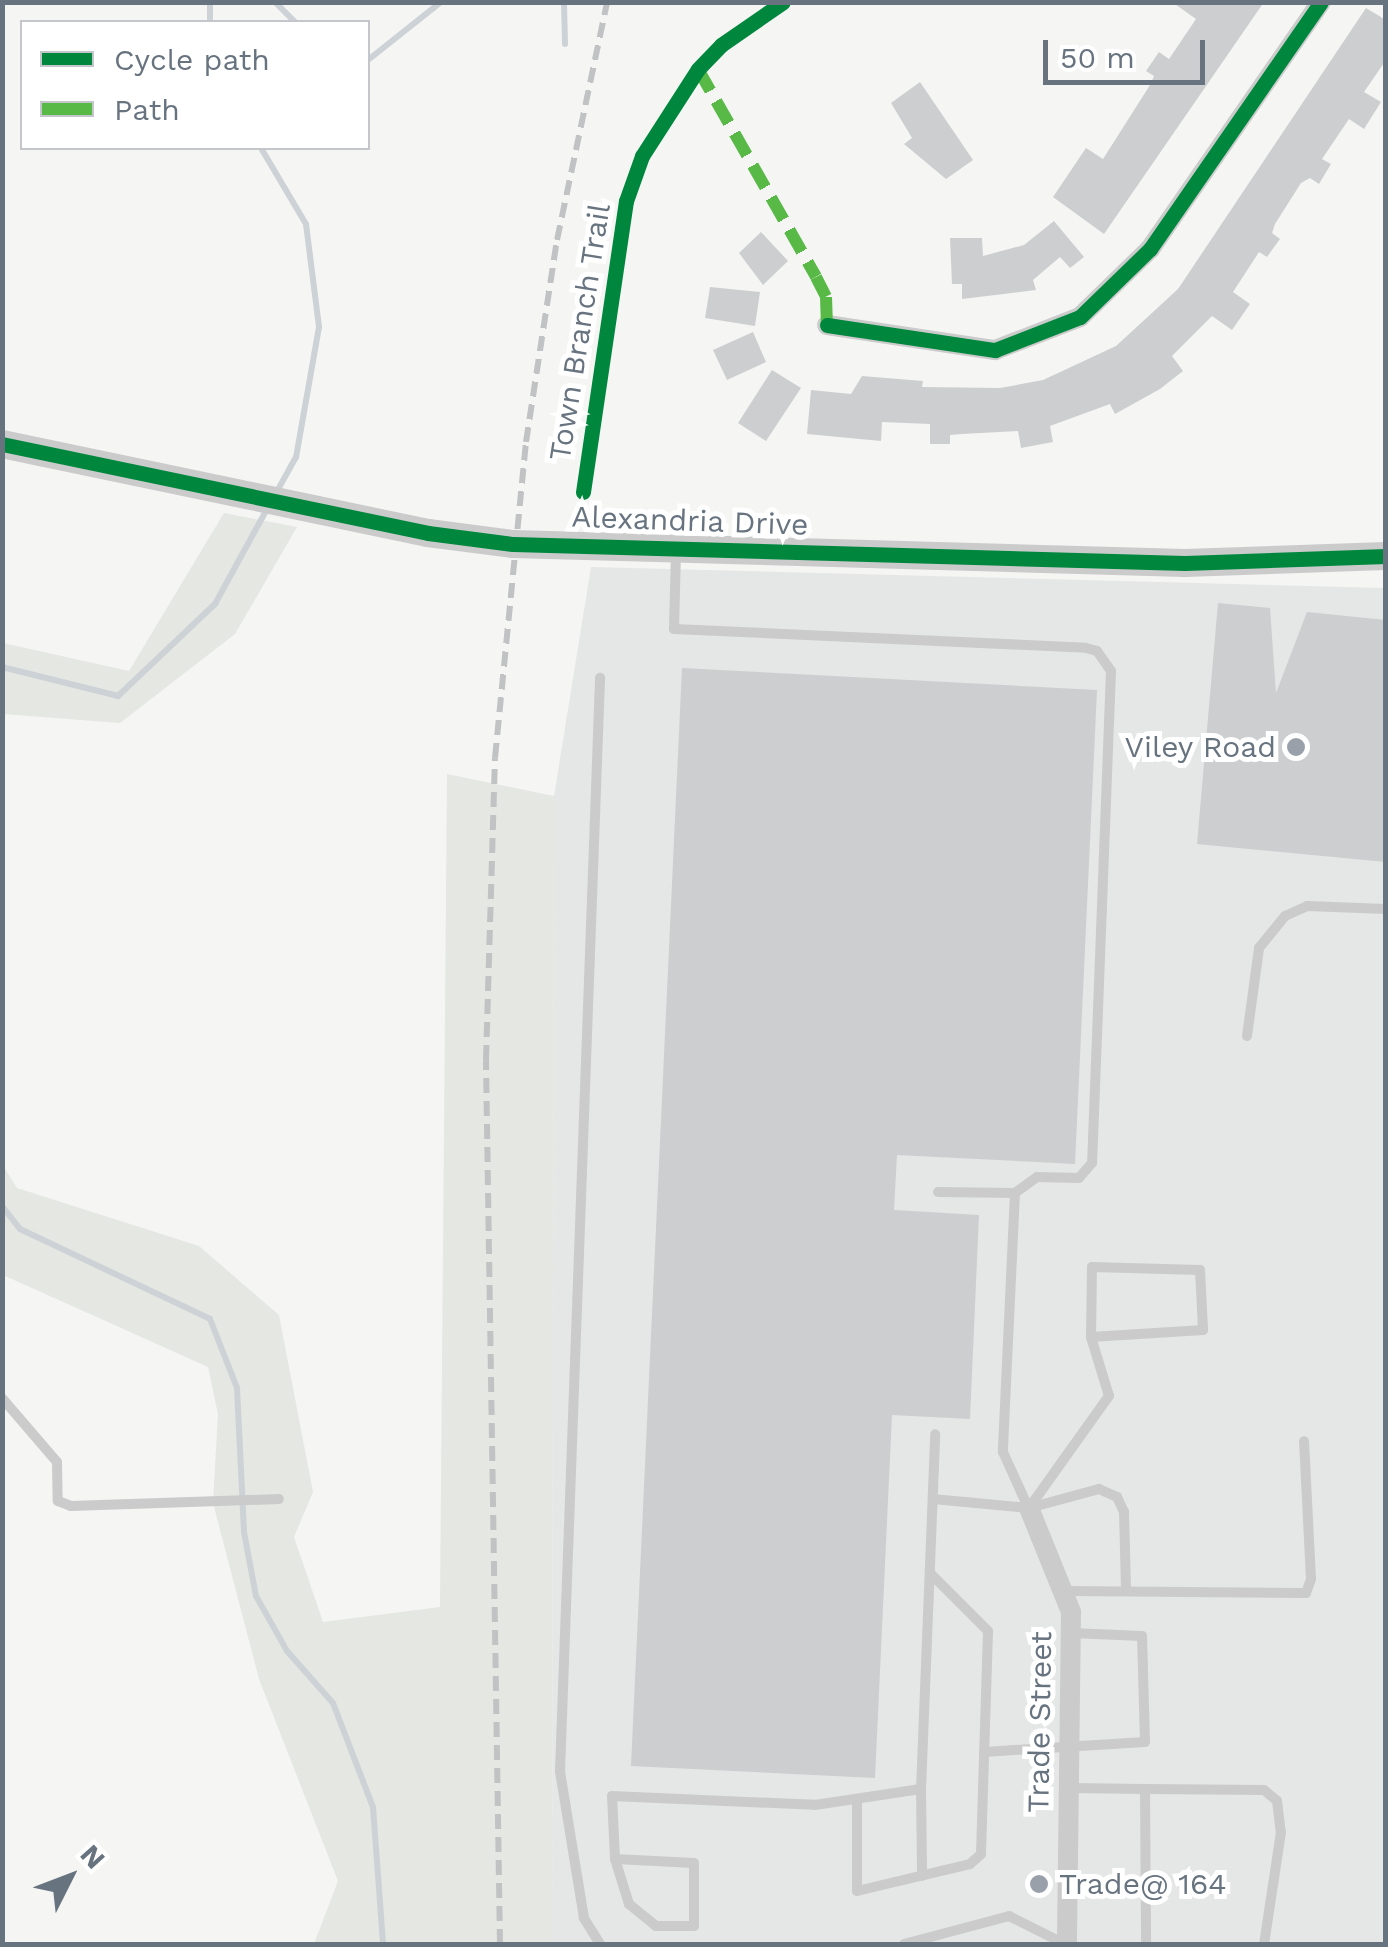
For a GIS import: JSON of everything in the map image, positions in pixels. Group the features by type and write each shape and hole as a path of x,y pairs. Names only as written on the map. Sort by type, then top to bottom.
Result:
{"street":[{"path":"827,325 995,350 1080,317 1150,249 1321,2"},
{"name":"Alexandria Drive","path":"2,444 302,507 513,544 1186,563 1386,556"},
{"name":"Trade Street","path":"1029,1508 1066,1591 1071,1633 1066,1944"}],"lane":[{"path":"676,548 674,630 1086,648 1106,660 1113,680 1092,1163 1079,1178 1037,1177 1015,1194 938,1192"},
{"path":"600,678 560,1771 584,1918 600,1944"},
{"path":"1247,1036 1259,948 1285,916 1307,906 1386,910"},
{"path":"1015,1194 1003,1452 1029,1508"},
{"path":"1029,1508 1110,1396 1092,1338 1092,1267 1200,1270 1203,1330 1092,1338"},
{"path":"2,1398 57,1462 58,1500 71,1506 279,1499"},
{"path":"922,1876 921,1790 934,1434"},
{"path":"1066,1591 1306,1593 1311,1580 1304,1441"},
{"path":"933,1498 1029,1508 1098,1489 1117,1497 1124,1512 1126,1590"},
{"path":"857,1799 857,1891 970,1864 980,1854 988,1631 931,1574"},
{"path":"984,1752 1144,1742 1142,1636 1071,1633"},
{"path":"1069,1788 1264,1790 1277,1800 1280,1832 1264,1944"},
{"path":"1144,1789 1146,1944"},
{"path":"614,1859 694,1864 694,1926 656,1926 630,1904 614,1859 612,1796 815,1805 921,1790"},
{"path":"904,1944 1009,1916 1066,1944"}],"shaded area":[{"path":"224,513 297,527 235,634 120,723 3,714 3,643 129,671"},
{"path":"591,567 1385,588 1385,1944 552,1944 554,796"},
{"path":"447,774 554,796 552,1944 314,1944 338,1881 259,1679 213,1503 218,1414 208,1367 3,1275 2,1164 17,1188 199,1246 279,1315 313,1492 294,1537 323,1622 440,1607"}],"building":[{"path":"1172,2 1264,2 1104,234 1053,197 1086,148 1103,159 1150,85 1154,76 1146,71 1159,52 1169,59 1196,19"},
{"path":"1366,8 1386,20 1386,60 1364,92 1381,102 1364,129 1349,119 1322,159 1331,164 1319,184 1310,178 1301,183 1275,224 1272,233 1280,239 1267,257 1259,252 1233,292 1250,304 1232,330 1212,316 1172,356 1183,371 1160,389 1115,414 1110,404 1050,426 1053,442 1021,448 1018,431 950,435 950,444 930,444 930,424 882,422 881,441 807,434 811,390 851,394 862,376 923,381 922,387 1000,388 1043,380 1116,346 1178,289"},
{"path":"920,82 973,160 946,179 904,144 912,138 891,103"},
{"path":"1054,221 1084,257 1070,268 1060,257 1033,280 1036,290 962,299 962,284 952,284 950,238 982,238 983,256 1024,245"},
{"path":"761,232 788,261 763,285 739,253"},
{"path":"710,287 760,292 755,326 705,318"},
{"path":"753,332 766,362 727,380 713,350"},
{"path":"772,370 801,388 766,441 738,423"},
{"name":"Viley Road","path":"1218,603 1270,608 1276,693 1307,612 1386,620 1386,862 1197,844"},
{"path":"682,668 1097,690 1075,1164 897,1155 894,1210 979,1215 970,1419 892,1415 875,1778 631,1766"}],"waterway":[{"path":"210,2 210,20"},
{"path":"275,2 293,20"},
{"path":"370,58 441,2"},
{"path":"564,2 565,44"},
{"path":"262,150 306,224 319,327 296,457 277,491"},
{"path":"2,667 118,696 215,604 268,507"},
{"path":"2,1206 20,1229 210,1319 237,1388 244,1532 256,1596 287,1651 333,1703 373,1807 383,1944"}],"railway":[{"path":"500,1944 486,1060 495,758 526,442 557,240 607,2"}],"marked path":[{"path":"698,69 816,277 826,297 827,325"}],"cycle path":[{"name":"Town Branch Trail","path":"583,492 626,201 642,156 698,69 721,45 783,2"},
{"path":"827,325 995,350 1080,317 1150,249 1321,2"},
{"path":"2,444 428,533 513,544 1185,563 1386,556"}],"place":[{"name":"Viley Road","path":"1296,747"},
{"name":"Trade@ 164","path":"1039,1884"}]}
